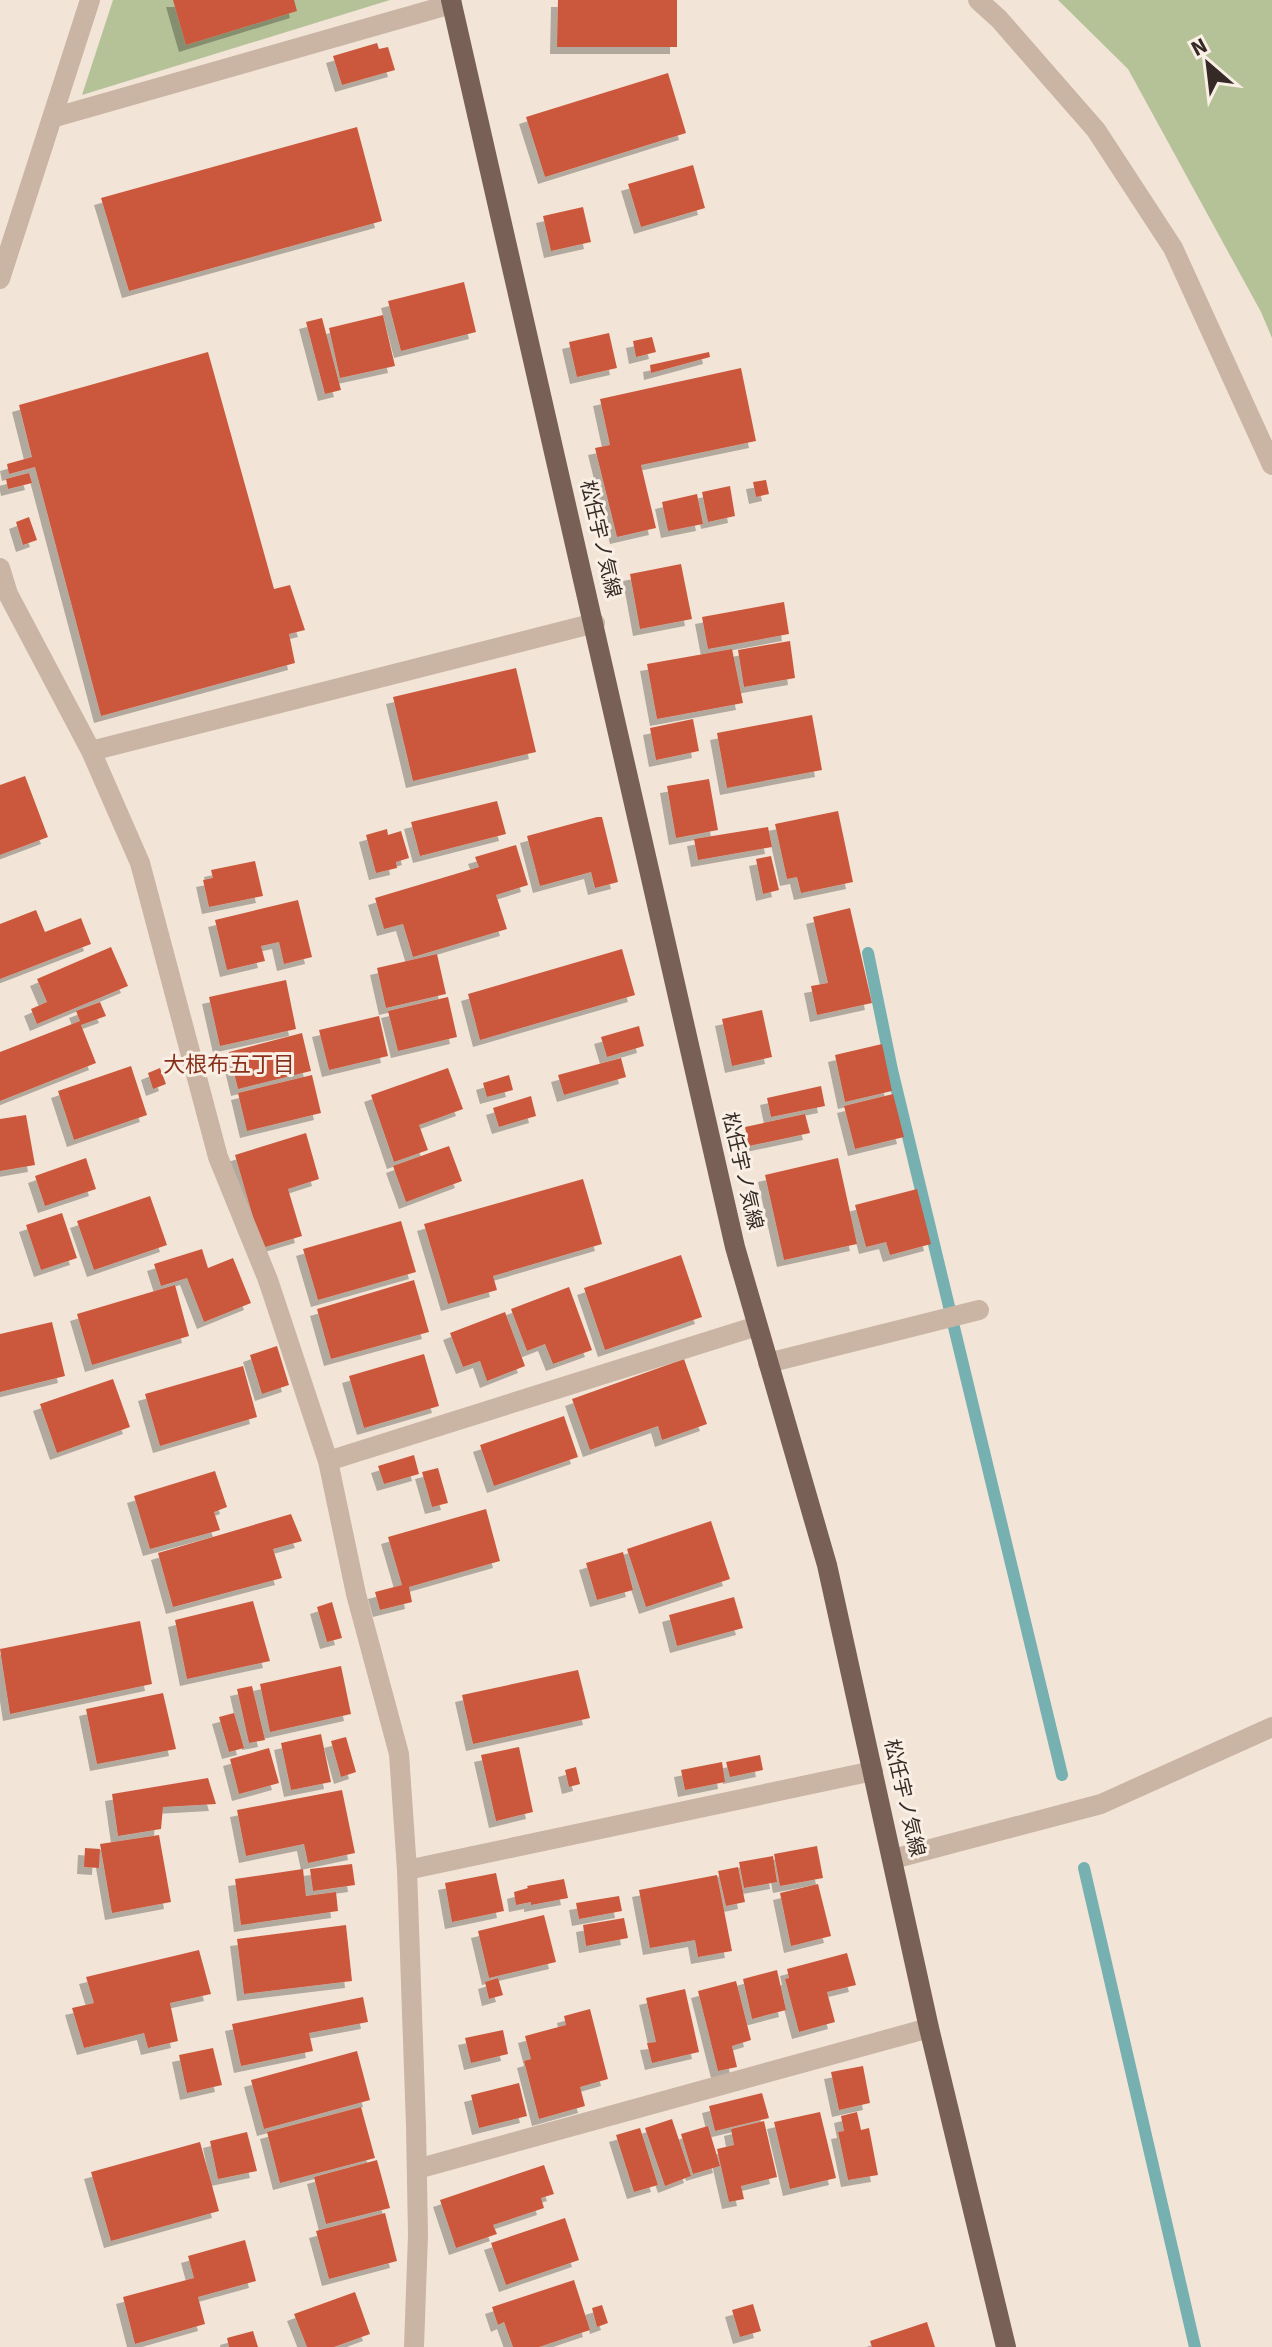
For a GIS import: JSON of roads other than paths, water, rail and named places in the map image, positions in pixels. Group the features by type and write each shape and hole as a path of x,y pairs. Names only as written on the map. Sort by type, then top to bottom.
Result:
{"main road":[{"name":"松任宇ノ気線","path":"451,2 595,623 731,1231 827,1565 929,2028 1006,2347"}],"street":[{"path":"0,279 90,0"},
{"path":"978,0 999,19 1096,130 1173,248 1272,465"},
{"path":"52,118 451,2"},
{"path":"0,568 8,594 91,751 140,863 218,1157 268,1280 328,1461 356,1594 399,1754 407,1870 417,2169 414,2347"},
{"path":"91,751 595,623"},
{"path":"768,1363 973,1311"},
{"path":"328,1461 757,1326"},
{"path":"893,1859 1101,1804 1272,1727"},
{"path":"407,1870 873,1771"},
{"path":"417,2169 929,2028"}],"waterway":[{"path":"868,953 892,1070 1062,1775"},
{"path":"1084,1868 1195,2347"}],"district":[{"name":"大根布五丁目","path":"229,1065"}]}
